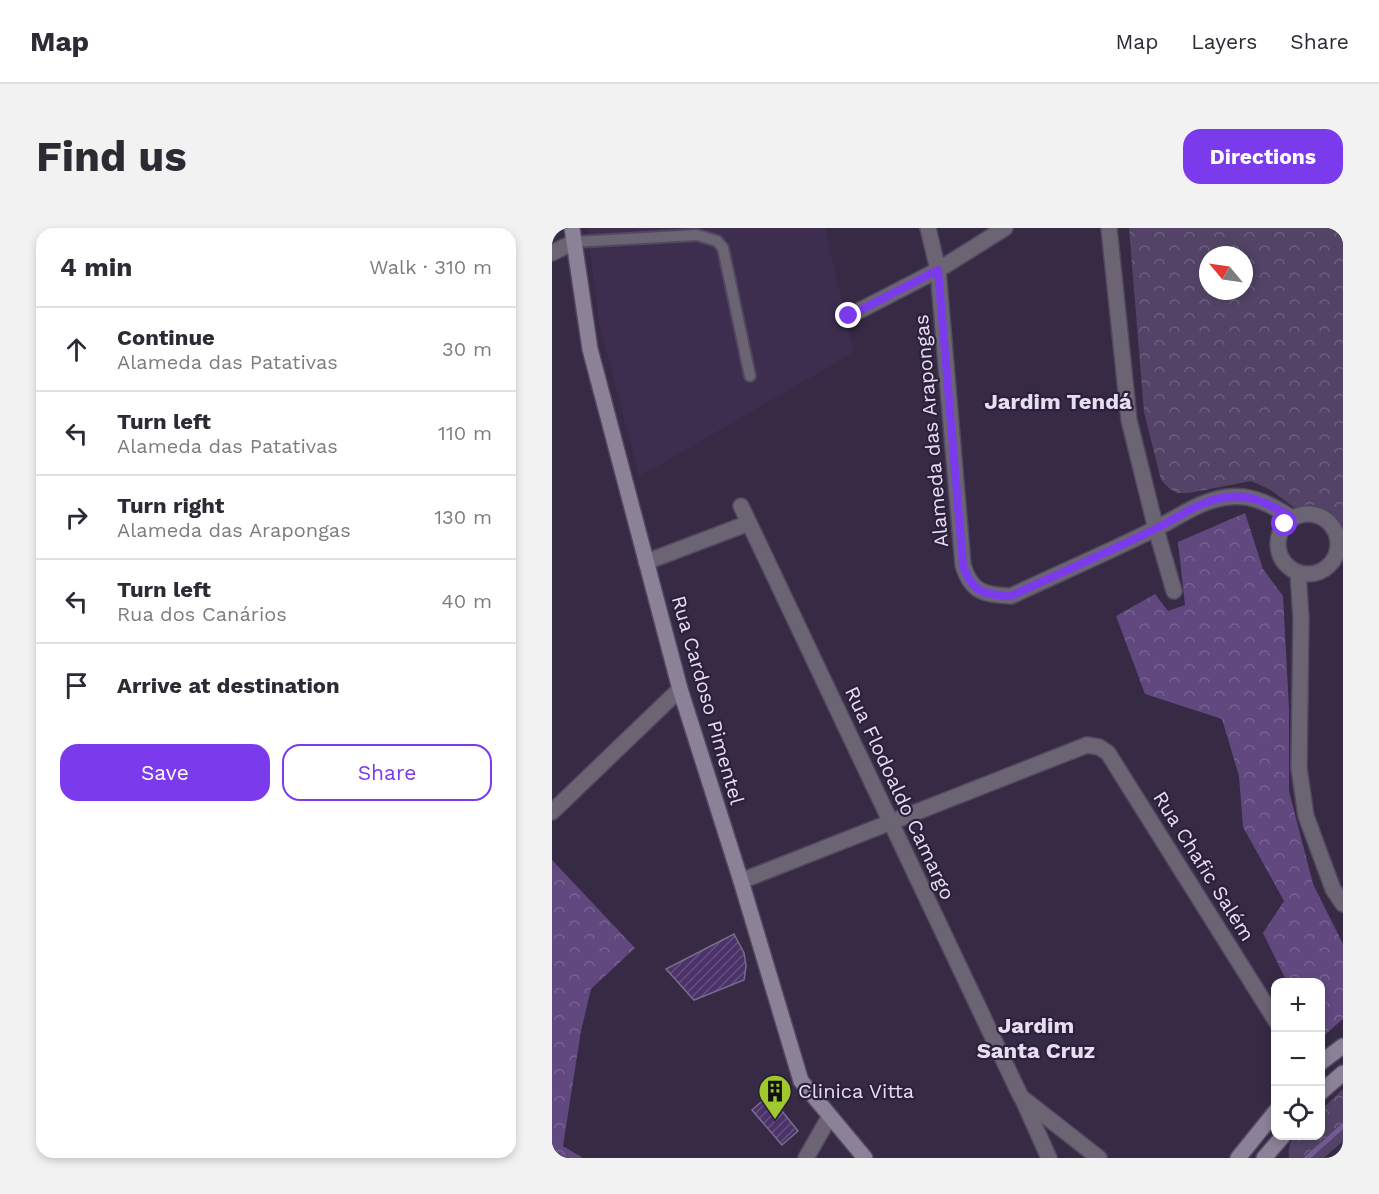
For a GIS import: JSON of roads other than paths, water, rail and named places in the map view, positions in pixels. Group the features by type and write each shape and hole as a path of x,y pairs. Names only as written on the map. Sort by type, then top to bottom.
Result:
{"street":[{"name":"Alameda das Arapongas","path":"927,228 938,270 963,565 968,580 979,590 993,595 1011,596 1156,529"},
{"path":"849,316 938,270 1005,228"},
{"path":"1109,228 1129,420 1174,591"},
{"path":"552,253 573,235"},
{"name":"Rua Cardoso Pimentel","path":"573,235 590,349 680,689 741,881 801,1082 865,1158"},
{"path":"1156,529 1202,503 1227,497 1244,496 1270,504 1292,518"},
{"name":"Rua Flodoaldo Camargo","path":"741,506 1021,1098 1043,1155"},
{"path":"1309,513 1325,519 1336,532 1338,541 1335,558 1330,565 1315,574 1298,573 1284,564 1277,548 1280,531 1292,518 1309,513"},
{"path":"646,562 749,523"},
{"path":"1298,573 1301,618 1299,768 1306,816 1338,886 1343,904"},
{"path":"552,812 680,689"},
{"name":"Rua Chafic Salém","path":"891,823 1087,745 1099,747 1108,753 1271,1015"},
{"path":"741,881 891,823"},
{"path":"1325,1060 1343,1047"},
{"path":"1325,1088 1343,1073"},
{"name":"Rua Flodoaldo Camargo","path":"1021,1098 1099,1158"},
{"path":"806,1158 830,1116"},
{"path":"1238,1158 1271,1116"},
{"path":"1253,1138 1268,1156 1280,1140"}],"lane":[{"path":"573,235 697,235 717,241 723,248 750,376"}],"waterway":[{"path":"1307,1158 1343,1126"}],"place":[{"name":"Clinica Vitta","path":"775,1120"}],"district":[{"name":"Jardim Tendá","path":"1058,401"},
{"name":"Jardim Santa Cruz","path":"1036,1038"}]}
